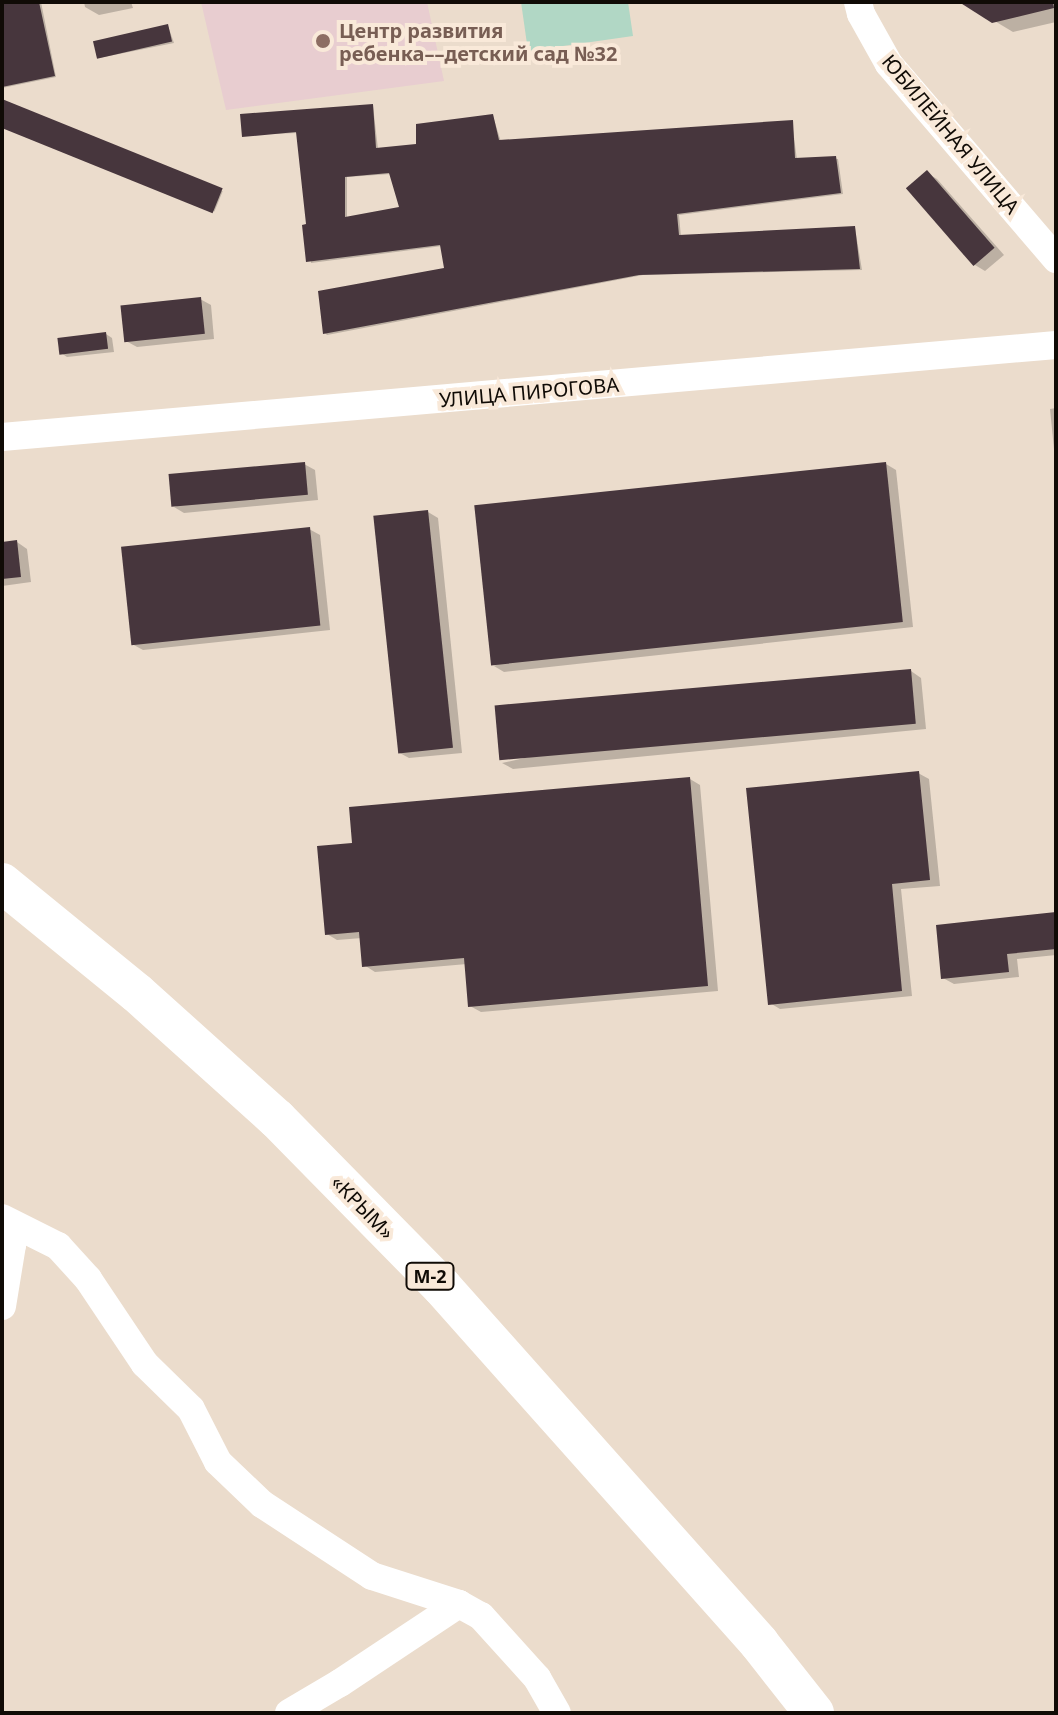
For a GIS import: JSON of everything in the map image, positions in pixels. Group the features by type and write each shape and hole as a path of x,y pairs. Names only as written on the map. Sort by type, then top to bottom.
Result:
{"highway":[{"name":"«КРЫМ»","path":"2,883 137,993 299,1141 442,1287 748,1631 814,1713"}],"street":[{"name":"ЮБИЛЕЙНАЯ УЛИЦА","path":"858,2 861,14 889,64 1056,259"},
{"name":"УЛИЦА ПИРОГОВА","path":"2,437 1056,345"},
{"path":"2,1219 12,1245 2,1306"},
{"path":"2,1219 58,1246 88,1279 145,1364 191,1409 218,1462 262,1504 372,1576 459,1604 481,1616 537,1678 557,1713"},
{"path":"289,1713 459,1604"}],"shaded area":[{"name":"Центр развития ребенка––детский сад №32","path":"201,2 427,2 444,81 226,110"}],"green space":[{"path":"521,2 628,2 633,36 528,51"}],"building":[{"path":"2,2 39,2 55,76 2,87"},
{"path":"959,2 1053,2 1054,8 992,23"},
{"path":"168,24 172,42 97,59 93,41"},
{"path":"2,99 223,188 213,213 2,128"},
{"path":"373,104 376,148 416,144 416,124 493,114 499,140 793,120 795,158 836,156 841,193 677,214 679,235 855,226 860,269 639,275 323,334 318,291 444,268 440,245 306,262 302,225 306,224 296,132 242,137 240,114","holes":["389,173 399,207 345,217 345,177"]},
{"path":"927,170 995,248 973,266 906,188"},
{"path":"201,297 205,334 124,342 120,305"},
{"path":"106,332 108,349 59,355 57,338"},
{"path":"305,462 308,495 171,507 169,474"},
{"path":"886,462 903,622 491,665 474,505"},
{"path":"428,510 453,748 398,753 373,516"},
{"path":"310,527 320,625 131,645 121,547"},
{"path":"17,540 21,577 2,579 2,542"},
{"path":"911,669 916,724 499,760 495,705"},
{"path":"919,771 930,880 892,884 902,991 768,1005 746,788"},
{"path":"690,777 708,986 468,1007 464,958 362,967 359,932 325,935 317,846 352,843 349,807"},
{"path":"1056,912 1056,949 1007,954 1009,972 941,979 936,925"}],"place":[{"name":"Центр развития ребенка––детский сад №32","path":"323,41"}]}
